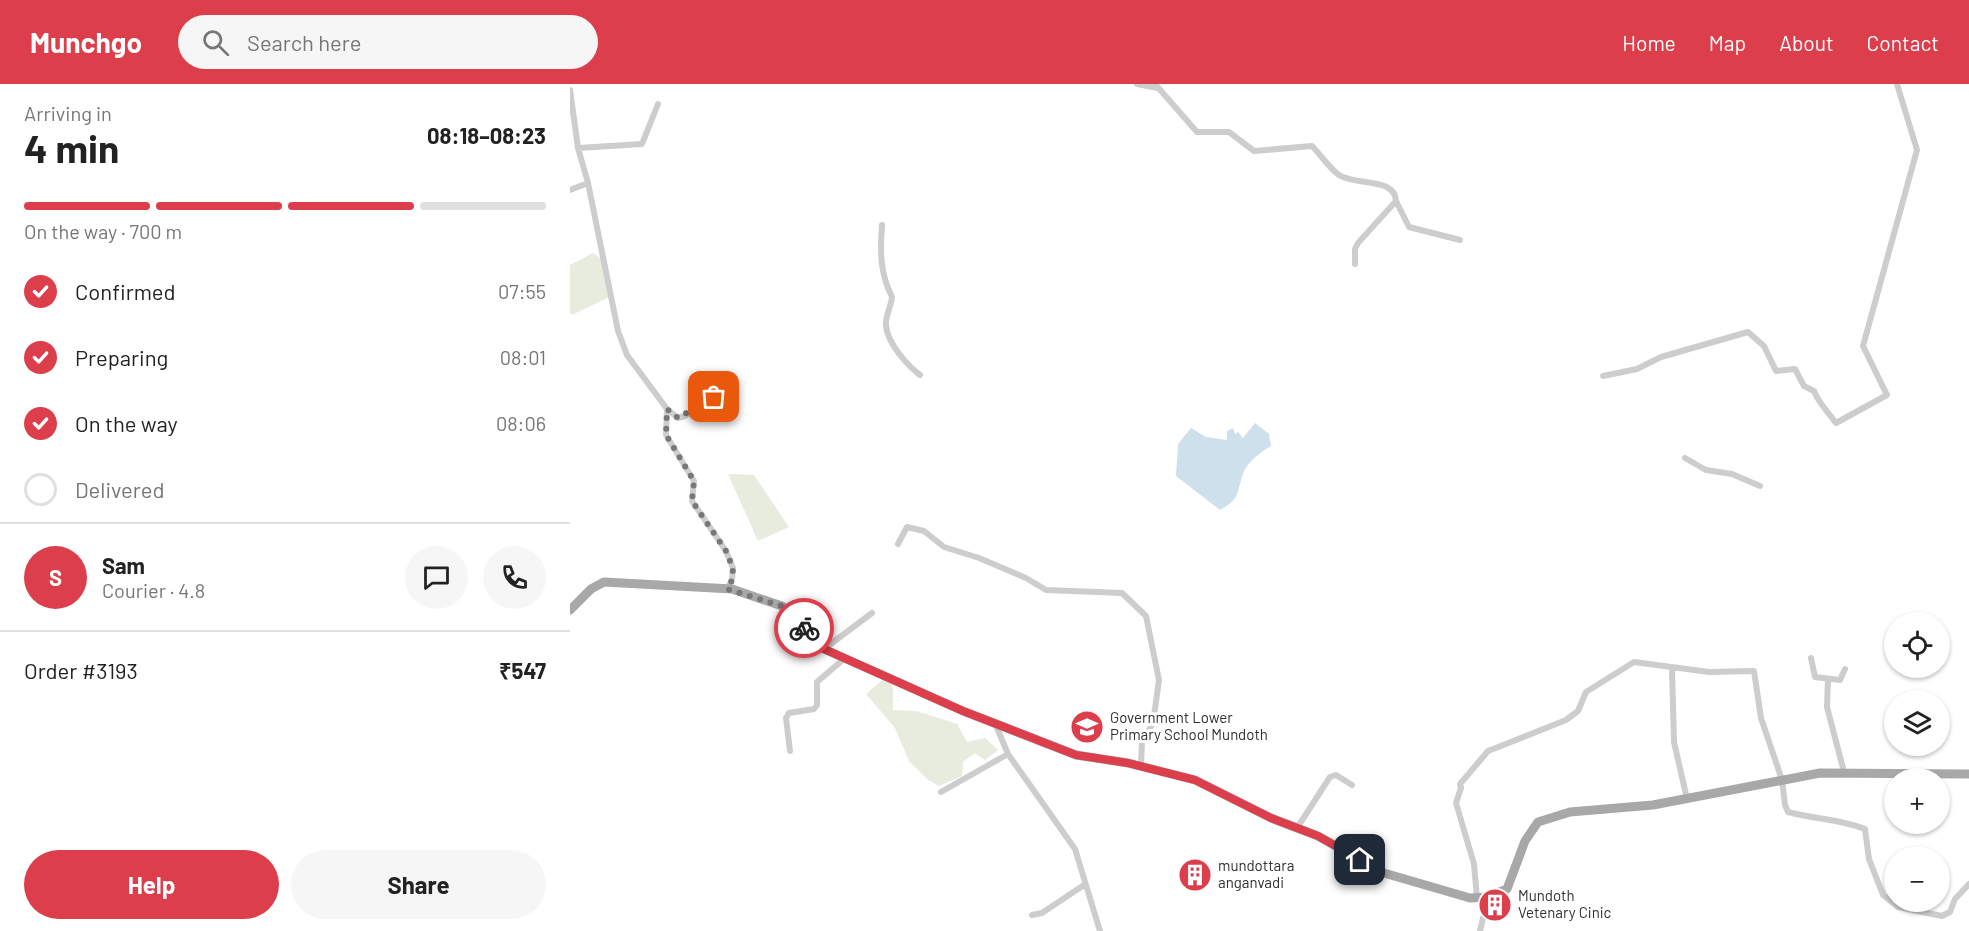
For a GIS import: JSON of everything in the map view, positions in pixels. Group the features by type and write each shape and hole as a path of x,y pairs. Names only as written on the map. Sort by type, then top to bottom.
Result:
{"main road":[{"path":"570,610 591,589 604,582 727,589 782,606 824,649 995,723 1076,755 1141,766 1195,780 1271,818 1318,836 1384,873 1470,898 1488,897 1507,889 1525,841 1538,822 1570,812 1653,805 1820,773 1969,774"}],"street":[{"path":"1137,84 1157,86 1197,132 1229,132 1254,151 1312,146 1338,174 1367,184 1388,185 1396,196 1396,201 1409,227 1460,240"},
{"path":"1603,376 1637,369 1661,357 1748,333 1764,346 1776,371 1795,369 1804,386 1814,391 1817,400 1823,404 1836,423 1887,395 1863,346 1917,150 1897,84"},
{"path":"570,90 578,147 588,183 618,332 627,355 667,409 678,418 685,416 728,387"},
{"path":"578,147 642,144 658,104"},
{"path":"570,190 588,183"},
{"path":"1355,264 1355,249 1358,243 1396,201"},
{"path":"882,225 880,262 892,297 885,323 904,363 920,375"},
{"path":"667,409 666,435 694,481 692,501 726,551 733,568 732,580 727,589"},
{"path":"1685,458 1706,470 1732,474 1760,486"},
{"path":"898,544 907,527 924,531 944,547 979,558 1026,578 1046,590 1122,592 1146,616 1159,680 1153,723 1142,742 1141,766"},
{"path":"824,649 872,613"},
{"path":"790,751 786,718 789,713 814,709 817,705 817,682 845,658"},
{"path":"1811,658 1815,677 1840,680 1845,669"},
{"path":"1477,898 1474,864 1455,803 1461,788 1460,784 1488,751 1566,720 1578,711 1586,692 1634,662 1671,669 1709,672 1754,671 1765,733 1782,780 1788,812 1815,818 1844,820 1865,829 1869,859 1883,895 1898,907 1942,916 1950,912 1955,900 1969,884"},
{"path":"1671,669 1674,742 1687,798"},
{"path":"1828,680 1827,707 1844,772"},
{"path":"995,723 1008,754 1075,849 1084,885 1100,931"},
{"path":"941,792 1008,754"},
{"path":"1297,828 1330,777 1336,775 1352,785"},
{"path":"1032,915 1042,913 1084,885"},
{"path":"1480,931 1488,897"}],"shaded area":[{"path":"593,253 602,259 609,297 572,315 570,313 570,265"},
{"path":"728,474 754,475 789,527 758,541"},
{"path":"888,675 893,689 893,710 917,711 957,724 967,742 985,738 998,750 985,760 975,753 963,762 962,776 939,786 927,779 909,761 895,728 866,694"}],"water":[{"path":"1255,423 1269,434 1271,446 1247,467 1231,503 1220,510 1176,476 1178,444 1191,428 1206,437 1227,440 1227,431 1233,428 1235,434 1238,432 1243,438"}],"building":[{"name":"mundottara anganvadi","path":"1205,870 1202,879 1186,884 1187,871"}],"way so far":[{"path":"714,397 678,418 671,415 667,409 666,435 694,481 692,501 726,551 733,568 732,580 727,589 782,606 804,628"}],"place":[{"name":"Government Lower Primary School Mundoth","path":"1087,727"},
{"name":"mundottara anganvadi","path":"1195,875"},
{"name":"Mundoth Vetenary Cinic","path":"1495,905"}],"route":[{"path":"804,628 824,649 963,711 1076,755 1128,763 1195,780 1271,818 1318,836 1360,860"}]}
